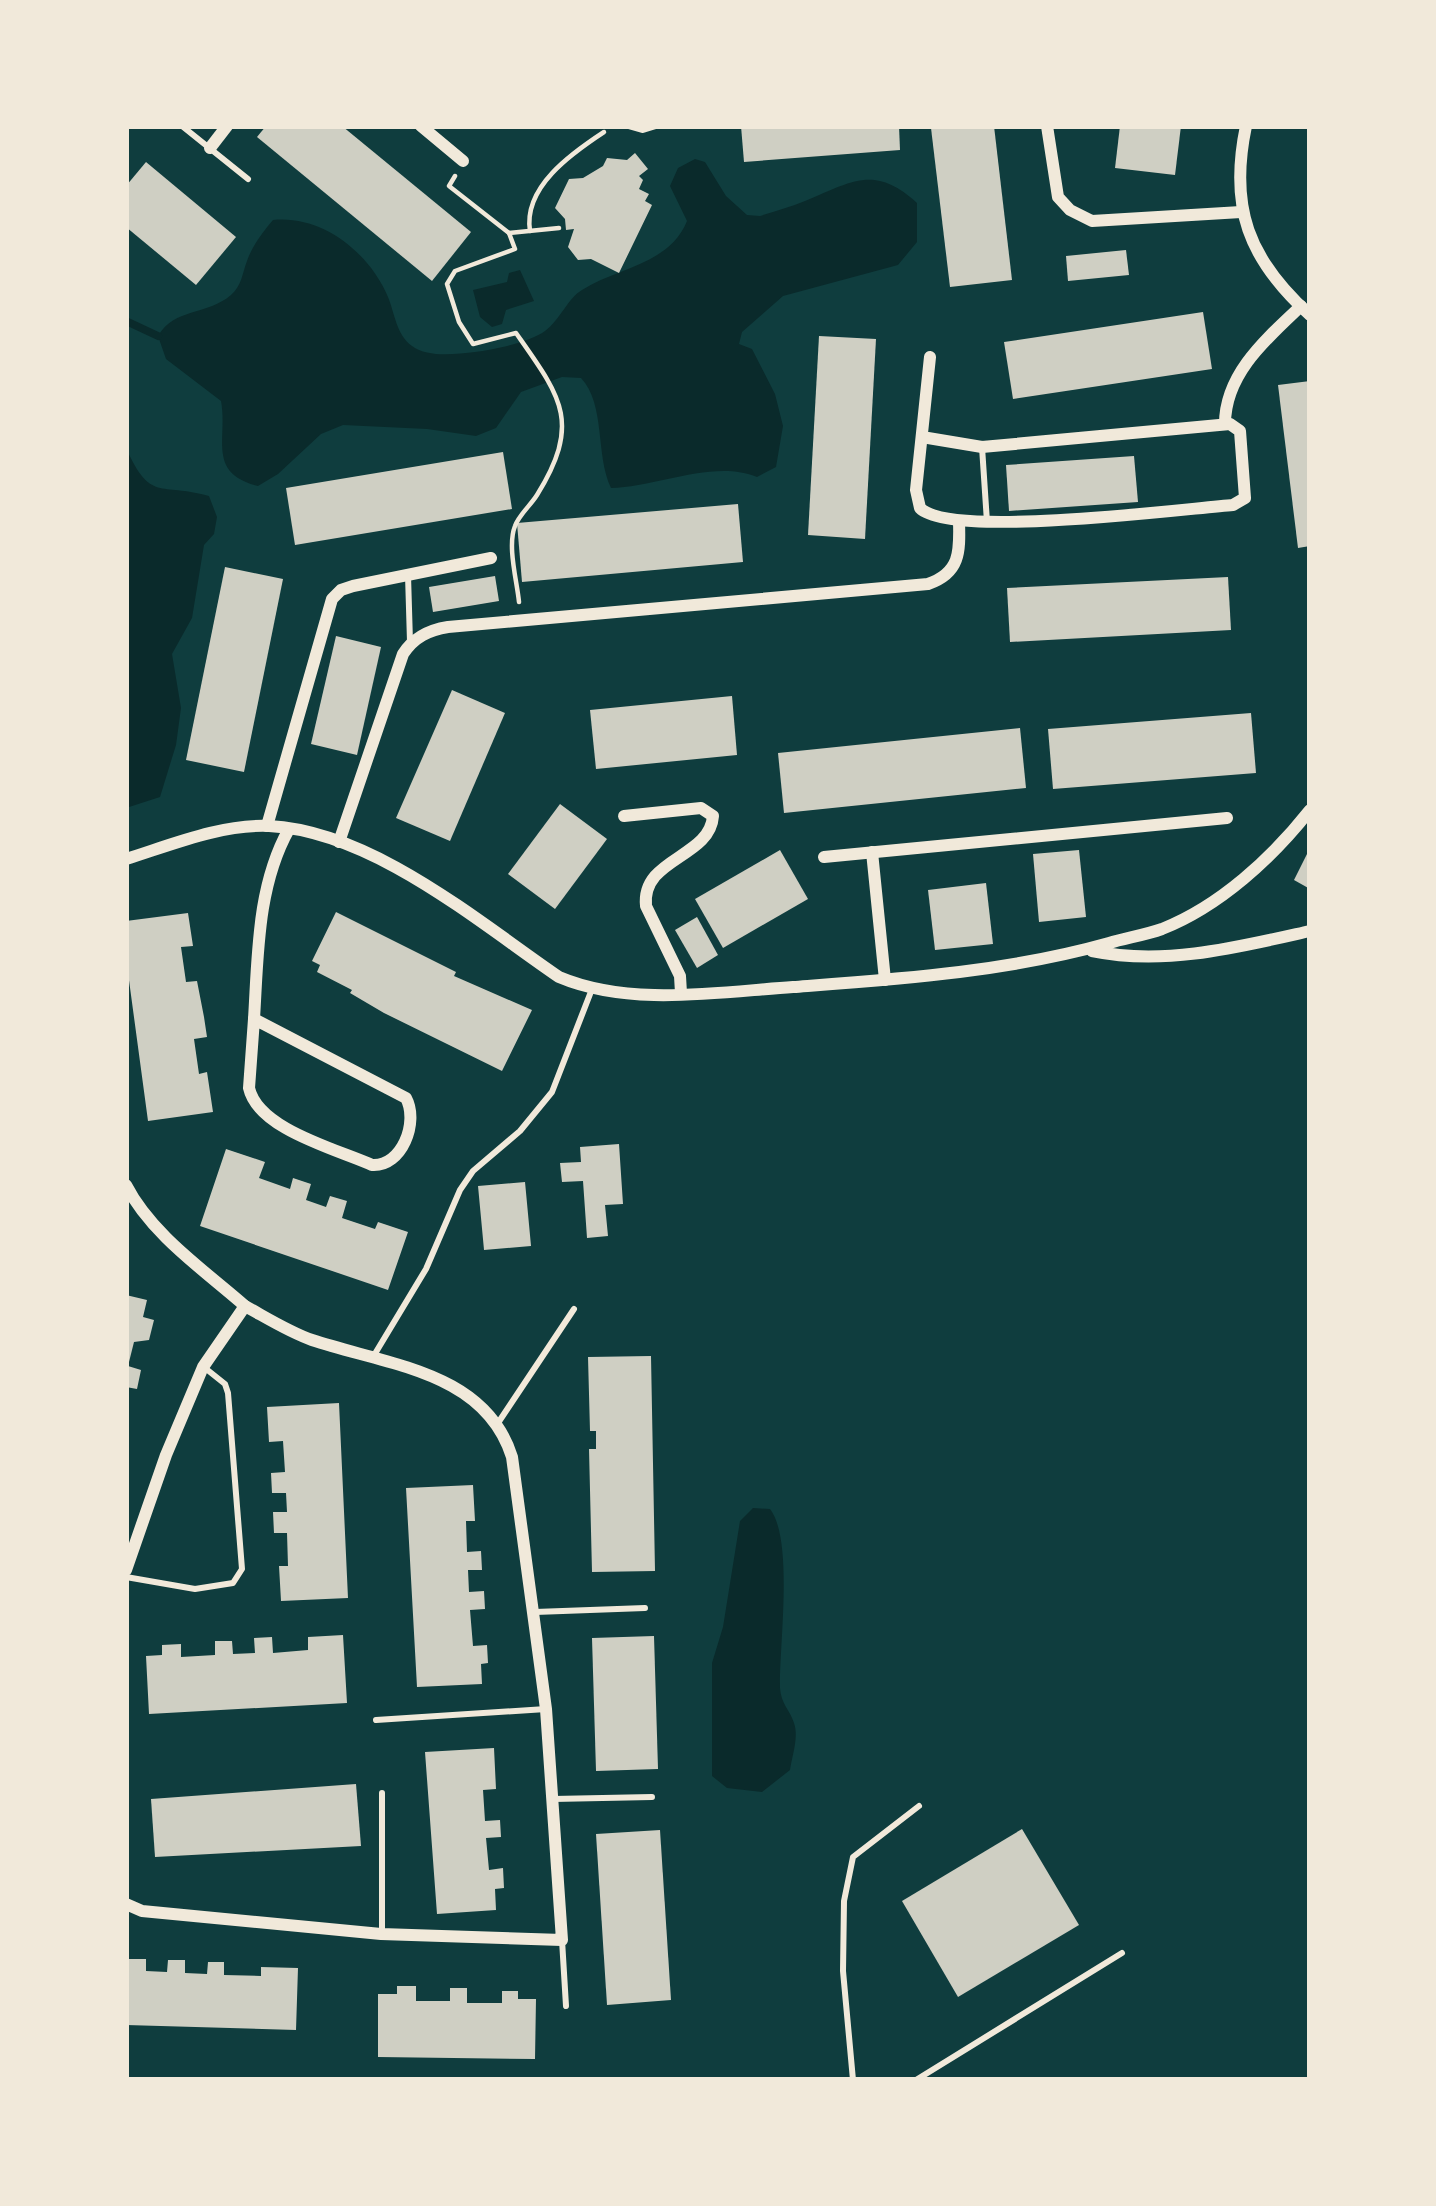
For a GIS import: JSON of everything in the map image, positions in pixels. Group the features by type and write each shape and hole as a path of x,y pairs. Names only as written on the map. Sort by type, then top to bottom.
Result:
{"street":[{"path":"210,148 227,126"},
{"path":"421,126 463,161"},
{"path":"1047,126 1058,197 1082,218 1105,222 1241,212"},
{"path":"1225,424 1227,398 1235,380 1256,352 1307,307 1268,269 1241,212 1238,182 1246,126"},
{"path":"922,437 982,447 1235,425 1240,431 1245,495 1237,504 987,523 934,518 920,508 916,490 930,357"},
{"path":"339,842 381,711 410,642 435,629 928,584 945,577 956,565 959,522"},
{"path":"267,826 332,599 341,590 490,558"},
{"path":"624,816 701,808 713,816 709,831 653,875 645,895 680,976 680,993"},
{"path":"126,859 226,830 289,829 339,842 432,890 559,977 592,988 680,993 885,980 1020,964 1162,928 1214,900 1253,870 1310,810"},
{"path":"824,856 1227,818"},
{"path":"254,1018 406,1098 411,1124 394,1159 372,1165 266,1118 252,1099 249,1088 254,1018 264,898 273,860 289,829"},
{"path":"872,852 885,980"},
{"path":"1085,950 1118,956 1194,954 1310,931"},
{"path":"126,1185 135,1204 172,1242 245,1306 308,1339 454,1386 498,1423 512,1457 545,1709 562,1940 382,1934 142,1911 126,1904"},
{"path":"126,1574 129,1545 203,1367 245,1306"}],"lane":[{"path":"182,126 248,179"},
{"path":"629,126 644,130 656,126"},
{"path":"982,447 987,523"},
{"path":"408,575 410,642"},
{"path":"373,1357 426,1269 460,1190 552,1092 592,988"},
{"path":"498,1423 574,1310"},
{"path":"126,1574 195,1589 233,1583 242,1569 228,1393 225,1384 203,1367"},
{"path":"532,1612 645,1608"},
{"path":"376,1720 545,1709"},
{"path":"382,1793 382,1934"},
{"path":"552,1799 652,1797"},
{"path":"853,2080 843,1971 844,1901 853,1857 919,1805"},
{"path":"562,1940 566,2006"},
{"path":"916,2080 1122,1953"}],"path":[{"path":"530,231 528,218 537,193 557,168 604,132"},
{"path":"463,161 449,187 509,232 515,249 455,271 447,284 459,322 475,346 516,334 554,387 562,418 557,457 512,532 520,621"},
{"path":"509,232 559,228"}],"water":[{"path":"695,159 705,162 726,196 747,215 760,216 862,180 888,184 917,203 917,242 898,265 783,296 742,332 739,344 752,349 775,394 783,426 776,467 757,477 704,472 611,488 589,389 581,378 562,377 521,392 496,428 476,436 343,425 321,434 258,486 242,480 225,463 221,401 166,359 158,336 173,321 231,295 249,255 273,220 326,230 356,252 380,281 402,336 419,350 467,353 530,339 545,331 582,290 655,256 679,236 687,221 670,186 678,168"},
{"path":"520,270 534,301 506,310 502,324 492,327 480,317 473,290 507,282 509,273"},
{"path":"126,448 150,484 209,496 217,517 214,534 204,545 192,618 172,654 181,708 176,745 160,797 126,808"},
{"path":"753,1508 770,1509 782,1544 780,1688 796,1734 790,1770 762,1792 727,1788 712,1776 712,1663 723,1627 740,1521"}],"building":[{"path":"266,126 342,126 471,232 432,281 257,137"},
{"path":"741,126 899,126 900,150 744,162"},
{"path":"994,126 1012,280 950,287 931,128"},
{"path":"1120,126 1181,126 1175,175 1115,168"},
{"path":"635,153 648,169 639,176 643,180 639,189 649,194 645,201 652,205 619,273 591,259 578,260 568,247 574,229 566,230 565,219 555,208 569,179 583,178 607,158 627,160"},
{"path":"146,162 236,237 196,285 126,227 126,186"},
{"path":"1126,250 1129,275 1068,281 1066,256"},
{"path":"1203,312 1212,369 1013,399 1004,342"},
{"path":"819,336 876,339 865,539 808,535"},
{"path":"1310,381 1310,546 1298,548 1278,385"},
{"path":"503,452 512,509 295,545 286,488"},
{"path":"1134,456 1138,502 1009,511 1006,465"},
{"path":"738,504 743,562 522,582 517,523"},
{"path":"225,567 283,579 244,772 186,760"},
{"path":"495,576 499,601 433,612 429,587"},
{"path":"1228,577 1231,630 1010,642 1007,588"},
{"path":"336,636 381,647 357,755 311,744"},
{"path":"452,690 505,713 450,841 396,818"},
{"path":"732,696 737,755 596,769 590,710"},
{"path":"1251,713 1256,773 1053,789 1048,729"},
{"path":"1020,728 1026,788 784,813 778,753"},
{"path":"560,804 607,839 555,909 508,874"},
{"path":"1310,848 1310,889 1294,880"},
{"path":"780,850 808,899 723,948 695,899"},
{"path":"1079,850 1086,917 1039,922 1033,854"},
{"path":"986,883 993,944 935,950 928,890"},
{"path":"336,912 456,972 454,976 532,1010 502,1071 384,1013 317,972 320,965 312,961"},
{"path":"188,913 193,946 181,947 186,982 197,981 204,1017 207,1037 194,1039 199,1074 207,1072 213,1112 148,1121 126,958 126,921"},
{"path":"697,917 718,955 697,968 675,930"},
{"path":"619,1144 623,1204 605,1205 608,1236 587,1238 583,1181 562,1182 560,1163 581,1162 580,1147"},
{"path":"226,1149 265,1162 259,1178 290,1189 293,1178 311,1184 306,1200 326,1207 330,1196 347,1201 342,1218 375,1229 378,1222 408,1232 388,1290 200,1226"},
{"path":"525,1182 531,1246 484,1250 478,1186"},
{"path":"126,1295 147,1300 143,1317 154,1320 149,1340 134,1342 128,1366 141,1370 137,1389 126,1387"},
{"path":"651,1356 655,1571 592,1572 589,1449 596,1449 596,1431 590,1431 588,1357"},
{"path":"339,1403 348,1598 281,1601 279,1566 288,1566 287,1533 274,1533 273,1512 287,1512 286,1493 272,1493 271,1473 285,1472 283,1441 269,1442 267,1407"},
{"path":"473,1485 475,1521 466,1521 467,1552 481,1551 482,1570 468,1570 469,1592 484,1591 485,1609 470,1610 473,1646 487,1645 488,1663 481,1664 482,1684 417,1687 406,1488"},
{"path":"343,1635 347,1703 149,1714 146,1656 162,1655 162,1645 181,1644 181,1657 215,1655 215,1641 232,1641 233,1654 255,1653 254,1638 272,1637 273,1653 308,1650 308,1637"},
{"path":"654,1636 658,1769 596,1771 592,1638"},
{"path":"494,1748 496,1789 483,1790 485,1821 500,1820 501,1837 486,1838 489,1870 503,1868 504,1888 495,1889 496,1910 437,1914 425,1752"},
{"path":"356,1784 361,1846 155,1857 151,1799"},
{"path":"1022,1829 1079,1925 958,1997 902,1901"},
{"path":"660,1830 671,2000 607,2005 596,1834"},
{"path":"129,1959 146,1959 146,1971 167,1972 168,1960 185,1960 185,1973 207,1974 208,1962 224,1962 224,1975 261,1976 261,1967 298,1968 296,2030 126,2025"},
{"path":"397,1986 416,1986 416,2001 450,2001 450,1988 467,1988 467,2003 502,2003 502,1991 518,1991 518,1999 536,1999 535,2059 378,2057 378,1994 397,1994"}],"waterway":[{"path":"126,321 158,336"}]}
